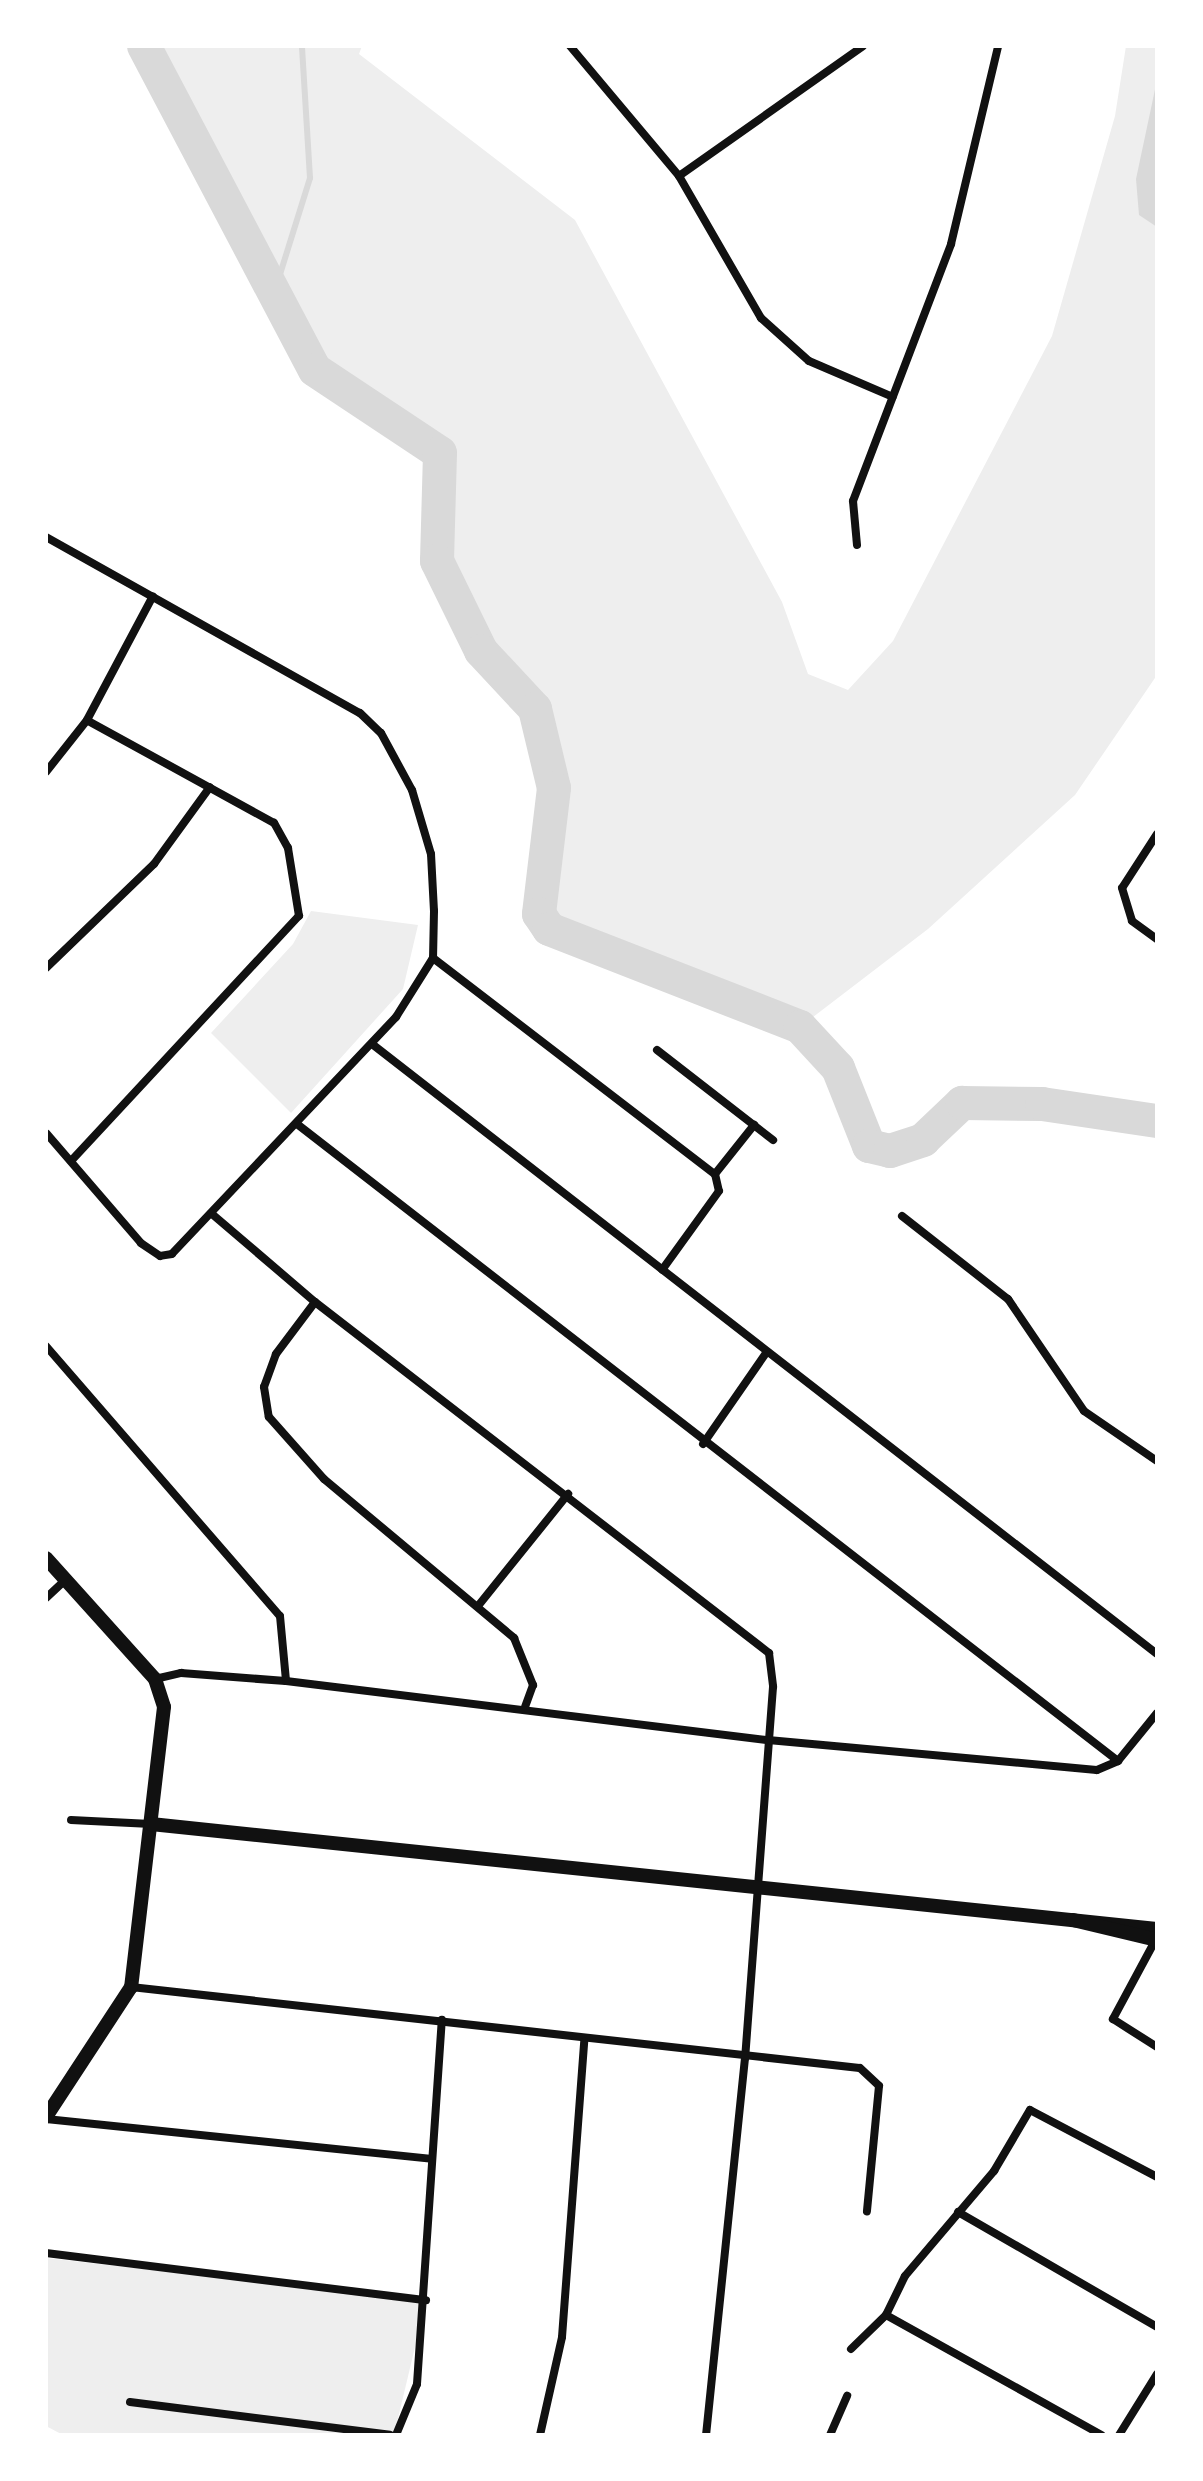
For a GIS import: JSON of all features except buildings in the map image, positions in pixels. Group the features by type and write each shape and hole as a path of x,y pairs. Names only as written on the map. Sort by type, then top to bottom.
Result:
{"street":[{"path":"570,46 679,176 761,318 809,361 893,397"},
{"path":"679,176 863,46"},
{"path":"857,545 853,501 951,244 998,46"},
{"path":"46,537 360,713 381,733 412,790 431,854 433,958 372,1044 181,1247 160,1256 46,1133"},
{"path":"46,772 87,720 153,596"},
{"path":"71,1161 299,916 288,848 274,823 87,720"},
{"path":"46,968 154,864 210,787"},
{"path":"1157,834 1122,888 1132,921 1157,939"},
{"path":"433,958 715,1174 719,1191 662,1270"},
{"path":"372,1044 1157,1654"},
{"path":"657,1050 773,1140"},
{"path":"297,1124 703,1444 1118,1761"},
{"path":"715,1174 754,1125"},
{"path":"212,1214 315,1302 568,1494 769,1653 768,1740 755,1886 745,2058 706,2435"},
{"path":"902,1216 1008,1299 1084,1411 1157,1461"},
{"path":"315,1302 276,1354 264,1387 269,1417 324,1479 514,1638 529,1664 533,1685 525,1707"},
{"path":"46,1346 280,1616 286,1681"},
{"path":"703,1444 766,1353"},
{"path":"478,1606 568,1494"},
{"path":"46,1558 155,1679 164,1707 131,1987 46,2118 432,2159"},
{"path":"46,1598 65,1580"},
{"path":"155,1679 181,1673 286,1681 525,1707 768,1740 1097,1770 1118,1761 1157,1713"},
{"path":"71,1820 151,1824 1157,1929"},
{"path":"1073,1920 1157,1939 1113,2019 1157,2047"},
{"path":"131,1987 442,2020 584,2042 874,2075 867,2211"},
{"path":"396,2435 417,2384 426,2300 442,2020"},
{"path":"540,2435 559,2368 584,2042"},
{"path":"851,2349 886,2315 905,2276 958,2212 1030,2110 1157,2177"},
{"path":"958,2212 1157,2327"},
{"path":"46,2253 426,2300"},
{"path":"886,2315 1102,2435"},
{"path":"1119,2435 1157,2374"},
{"path":"830,2435 847,2396"},
{"path":"130,2402 390,2435"}],"shaded area":[{"path":"144,46 362,46 359,54 575,220 782,602 808,674 848,690 893,641 1052,336 1115,116 1126,46 1157,46 1157,675 1075,795 928,929 800,1027 549,929 539,914 554,788 534,709 481,651 437,561 440,453 315,370"},
{"path":"1157,80 1157,227 1139,215 1136,179"},
{"path":"311,911 418,925 403,989 291,1113 211,1033 293,944"},
{"path":"46,2258 426,2301 394,2435 63,2435 46,2426"}],"waterway":[{"path":"144,46 315,370 440,453 437,561 481,651 535,709 554,788 539,914 549,929 800,1027 838,1068 869,1146 890,1151 923,1140 962,1103 1042,1104 1157,1121"},
{"path":"272,300 310,178 302,46"}]}
